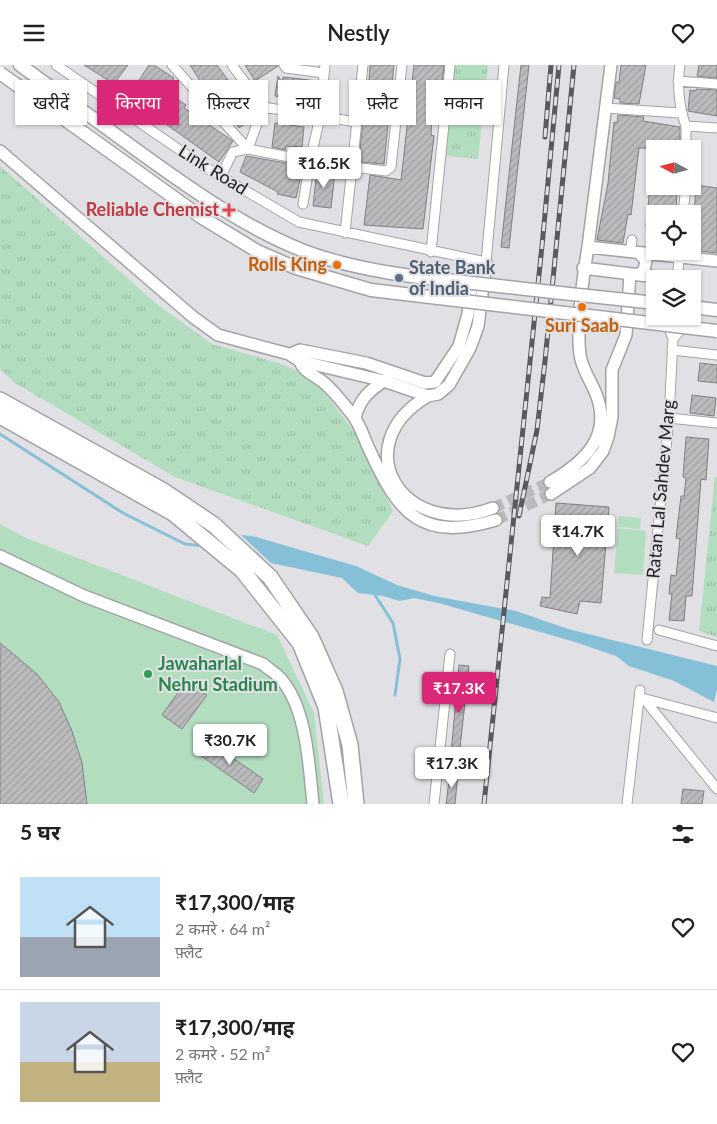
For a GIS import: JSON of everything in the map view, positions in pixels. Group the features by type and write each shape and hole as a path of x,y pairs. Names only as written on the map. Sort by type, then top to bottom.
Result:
{"highway":[{"path":"0,400 162,490 214,525 270,577 311,637 336,691 350,745 356,804"},
{"path":"0,416 173,513 242,570 300,643 326,707 341,804"}],"main road":[{"path":"20,65 210,202 269,236 304,251 337,261 437,279 646,302"},
{"path":"0,73 201,217 257,251 296,268 371,290 717,331"},
{"path":"701,308 717,310"}],"street":[{"name":"Link Road","path":"56,65 203,167 299,222 431,252 486,262"},
{"path":"172,65 248,149"},
{"path":"232,65 243,80"},
{"path":"284,65 286,68 324,69"},
{"path":"361,80 363,65"},
{"path":"352,167 386,171 391,167 402,65"},
{"path":"431,252 450,65"},
{"path":"493,508 478,514 459,516 429,512 411,502 398,489 388,467 388,450 392,434 401,417 428,396 443,391 470,348 478,326 486,262 504,65"},
{"path":"550,483 580,464 590,451 599,430 600,409 598,399 580,353 583,268 588,244 611,65"},
{"path":"680,65 678,81 681,89 680,113 686,126 686,140"},
{"path":"678,81 717,84"},
{"path":"605,108 680,113"},
{"path":"248,149 257,125"},
{"path":"303,204 318,125"},
{"path":"345,233 356,125"},
{"path":"686,126 717,129"},
{"path":"221,176 233,151 248,149 310,161"},
{"path":"0,151 193,317 218,335 296,355 428,396"},
{"path":"632,239 634,252 646,261 644,269 634,275"},
{"path":"588,244 646,253"},
{"path":"701,258 717,261"},
{"path":"296,355 366,363 425,383 435,382 440,377 458,346 464,329 474,261"},
{"path":"583,268 646,276"},
{"path":"551,494 590,468 603,451 612,417 612,370 626,335 634,275"},
{"name":"Ratan Lal Sahdev Marg","path":"647,640 669,418 673,339 670,331 671,325"},
{"name":"Ratan Lal Sahdev Marg","path":"673,339 679,332 679,325"},
{"path":"672,350 717,355"},
{"path":"296,355 305,369 323,382 355,418 388,489 396,500 414,517 446,528 472,527 496,521"},
{"path":"355,418 369,390 397,373"},
{"path":"669,418 717,423"},
{"path":"0,557 84,596 263,664 281,679 299,712 307,744 313,804"},
{"path":"659,630 717,646"},
{"path":"434,804 450,653"},
{"path":"642,696 717,717"},
{"path":"642,696 717,789"},
{"path":"627,804 642,696"}],"green space":[{"path":"455,65 488,65 486,80 454,80"},
{"path":"449,125 482,125 478,159 446,156"},
{"path":"0,166 158,305 212,344 278,363 306,374 328,397 356,434 393,511 368,546 175,477 15,383 0,369"},
{"path":"715,477 717,477 717,637 699,631"},
{"path":"619,516 641,518 640,529 618,527"},
{"name":"Jawaharlal Nehru Stadium","path":"0,524 26,538 277,635 314,713 324,804 0,804"},
{"path":"618,528 646,531 643,575 614,573"}],"water":[{"path":"241,535 252,536 356,566 397,585 434,596 516,611 568,629 717,666 717,689 714,702 674,681 629,666 616,656 575,642 442,604 415,598 399,601 383,596 358,593 342,578 271,563"}],"building":[{"path":"84,65 128,65 117,80 108,80"},
{"path":"149,65 154,65 174,78 173,80 139,80"},
{"path":"190,65 217,65 228,80 200,80"},
{"path":"245,65 278,65 257,80 254,80"},
{"path":"370,65 394,65 392,80 369,80"},
{"path":"414,65 444,65 442,80 426,80 426,125 431,125 431,135 434,136 423,229 364,225 370,175 401,180 407,125 416,125 416,80 412,80"},
{"path":"521,65 529,65 509,248 501,247"},
{"path":"621,65 646,65 639,104 620,103 620,99 614,98 616,82 619,82"},
{"path":"699,65 717,65 717,78 697,76"},
{"path":"278,76 281,80 278,80 278,97 275,96"},
{"path":"283,77 308,80 282,80"},
{"path":"696,89 717,90 717,116 688,111 690,90 696,91"},
{"path":"179,100 186,105 184,108 189,111 189,125 209,125 233,141 219,162 167,125 179,125"},
{"path":"618,115 644,117 643,121 680,127 680,140 646,140 646,148 639,148 631,215 628,214 623,243 597,240 608,183 614,122 617,123"},
{"path":"275,123 278,125 304,127 302,147 286,146 285,150 272,147"},
{"path":"363,125 388,125 384,164 361,162 359,159"},
{"path":"246,156 303,166 296,198 277,194 278,192 240,172"},
{"path":"317,170 335,172 331,208 313,206"},
{"path":"701,186 717,188 717,253 701,251 701,205 695,205 695,195 701,195"},
{"path":"649,195 677,195 676,205 648,205"},
{"path":"700,363 717,365 717,383 698,381"},
{"path":"692,395 716,398 714,416 690,413"},
{"path":"686,437 709,439 706,480 701,479 692,596 686,596 684,621 669,620 672,594 669,594 671,575 676,576 680,539 676,538 681,496 684,496 686,478 683,477"},
{"path":"556,503 609,507 601,603 580,601 577,614 540,606 542,597 550,598"},
{"path":"0,643 37,674 59,702 72,731 82,763 87,804 0,804"},
{"path":"459,665 469,666 458,766 450,765"},
{"path":"187,680 207,695 182,729 162,715"},
{"path":"207,740 263,779 254,793 197,753"},
{"path":"450,772 458,773 455,804 446,804"},
{"path":"683,789 704,791 702,804 681,804"}],"waterway":[{"path":"0,434 123,513 185,544 204,546"},
{"path":"373,592 393,623 400,659 395,695"}],"tunnel":[{"path":"493,508 550,482"},
{"path":"496,520 551,494"}],"railway":[{"path":"545,137 551,65"},
{"path":"484,804 559,65"},
{"path":"519,516 537,430 574,65"}],"place":[{"name":"Reliable Chemist","path":"229,210"},
{"name":"Rolls King","path":"337,265"},
{"name":"State Bank of India","path":"399,278"},
{"name":"Suri Saab","path":"582,307"},
{"name":"Jawaharlal Nehru Stadium","path":"148,674"}]}
